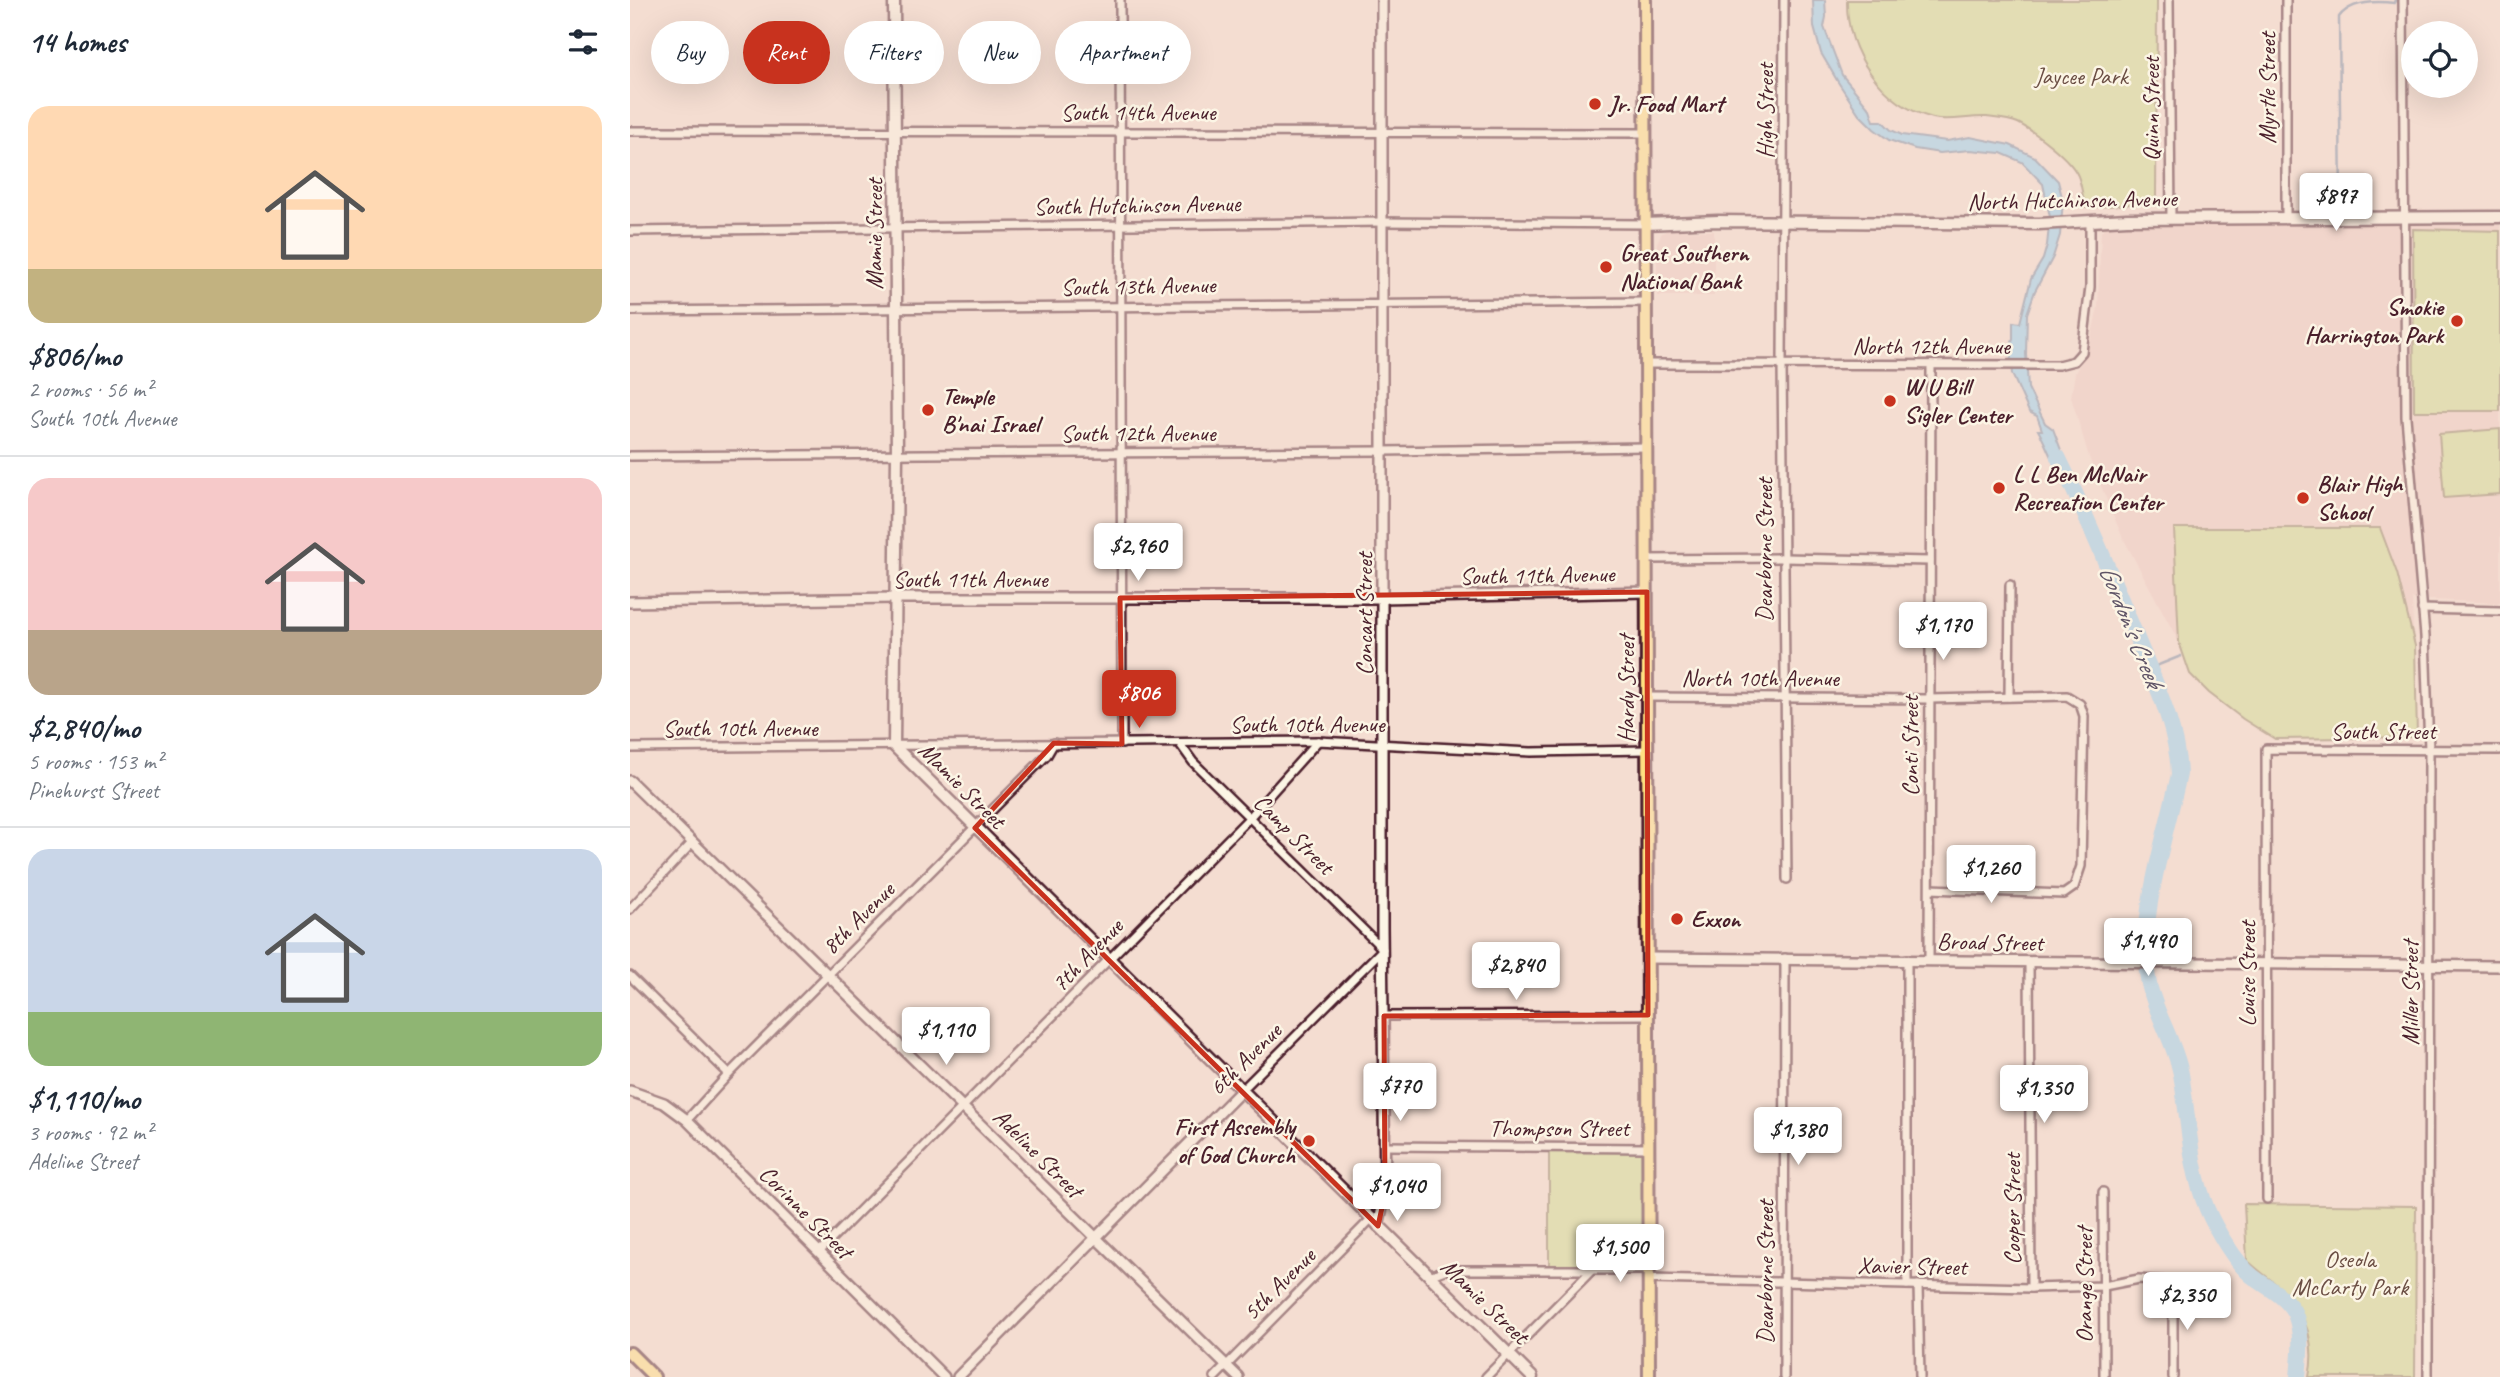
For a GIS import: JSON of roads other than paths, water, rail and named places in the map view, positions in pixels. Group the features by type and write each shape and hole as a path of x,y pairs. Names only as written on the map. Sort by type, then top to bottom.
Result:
{"main road":[{"name":"Mamie Street","path":"894,0 897,453 894,746 1532,1377"},
{"name":"Hardy Street","path":"1645,0 1649,1377"},
{"name":"North Hutchinson Avenue","path":"1645,224 1783,221 2039,224 2127,219 2500,216"},
{"path":"630,1353 654,1377"}],"street":[{"path":"1120,0 1122,744"},
{"name":"Concart Street","path":"1374,1223 1385,1194 1382,0"},
{"name":"High Street","path":"1783,221 1784,0"},
{"name":"Quinn Street","path":"2169,0 2171,219"},
{"name":"Myrtle Street","path":"2286,0 2286,218"},
{"name":"Miller Street","path":"2403,0 2406,425 2427,658 2429,750 2428,1377"},
{"name":"South 14th Avenue","path":"630,131 1645,133"},
{"name":"Dearborne Street","path":"1783,221 1787,879"},
{"name":"South Hutchinson Avenue","path":"630,230 1382,222 1645,224"},
{"name":"North 12th Avenue","path":"1646,364 2042,365 2074,361 2082,352 2090,287 2090,222"},
{"name":"South 13th Avenue","path":"630,311 1646,302"},
{"name":"Conti Street","path":"1929,959 1931,365"},
{"name":"South 12th Avenue","path":"630,456 1646,447"},
{"path":"1646,559 1930,561"},
{"path":"2010,585 2010,697"},
{"name":"South 11th Avenue","path":"630,602 895,598 1382,597 1647,592"},
{"path":"2422,609 2500,611"},
{"name":"North 10th Avenue","path":"1647,697 1929,699 2067,696 2080,704 2084,716 2081,866 2074,887 2064,894 1930,888"},
{"name":"South 10th Avenue","path":"630,748 1318,741 1531,752 1647,750"},
{"name":"7th Avenue","path":"820,1252 1250,817 1318,741"},
{"name":"8th Avenue","path":"687,1120 729,1074 1047,755 1054,743"},
{"name":"Camp Street","path":"1180,744 1193,762 1383,949"},
{"name":"South Street","path":"2266,749 2500,750"},
{"name":"Louise Street","path":"2266,749 2267,1199"},
{"name":"Adeline Street","path":"630,781 1238,1377"},
{"path":"630,909 693,842"},
{"name":"6th Avenue","path":"958,1377 1383,949"},
{"name":"Broad Street","path":"1648,958 2500,966"},
{"name":"Dearborne Street","path":"1784,1377 1785,958"},
{"path":"1907,959 1907,1285"},
{"name":"Cooper Street","path":"2029,962 2031,1288"},
{"path":"630,976 729,1074"},
{"path":"1384,1016 1648,1015"},
{"name":"Corinne Street","path":"630,1091 664,1103 687,1120 944,1377"},
{"name":"Thompson Street","path":"1385,1146 1648,1147"},
{"name":"Orange Street","path":"2103,1192 2104,1377"},
{"name":"5th Avenue","path":"1216,1377 1374,1223"},
{"name":"Xavier Street","path":"1429,1276 1445,1270 1591,1271 1783,1282 2031,1288 2104,1286 2139,1279 2165,1281 2173,1286 2173,1377"},
{"path":"1486,1377 1591,1271"},
{"path":"1918,1285 1920,1377"}],"water":[{"path":"1813,0 1825,0 1824,27 1842,75 1870,109 1874,121 1882,121 1891,130 1902,135 1947,141 1970,137 2010,145 2035,157 2058,181 2063,201 2060,235 2027,314 2026,354 2028,388 2045,423 2053,429 2067,466 2067,474 2059,473 2038,430 2042,430 2037,416 2029,412 2012,374 2010,350 2013,322 2020,323 2031,279 2043,259 2047,245 2050,217 2043,184 2022,162 2001,153 1970,150 1940,153 1915,149 1889,140 1874,129 1859,114 1821,53 1814,27"}],"waterway":[{"path":"2341,203 2339,17 2357,5 2372,2 2394,3 2395,0"},
{"name":"Gordon's Creek","path":"2058,457 2099,546 2150,669 2174,738 2179,774 2149,906 2146,959 2152,995 2181,1074 2196,1176 2211,1217 2233,1254 2252,1276 2287,1302 2295,1314 2300,1337 2298,1377"},
{"path":"2150,672 2156,666 2181,656"}],"place":[{"name":"Jr. Food Mart","path":"1595,104"},
{"name":"Great Southern National Bank","path":"1606,267"},
{"name":"Smokie Harrington Park","path":"2457,321"},
{"name":"W U Bill Sigler Center","path":"1890,401"},
{"name":"Temple B'nai Israel","path":"928,410"},
{"name":"L L Ben McNair Recreation Center","path":"1999,488"},
{"name":"Blair High School","path":"2303,498"},
{"name":"Exxon","path":"1677,919"},
{"name":"First Assembly of God Church","path":"1309,1141"}],"park label":[{"name":"Jaycee Park","path":"2081,76"},
{"name":"Oseola McCarty Park","path":"2350,1273"}]}
